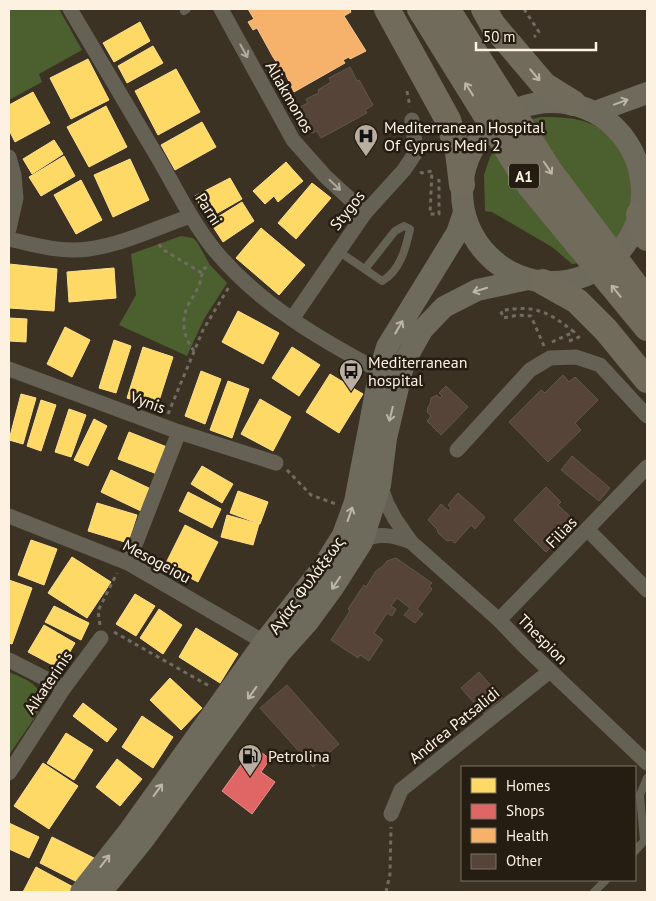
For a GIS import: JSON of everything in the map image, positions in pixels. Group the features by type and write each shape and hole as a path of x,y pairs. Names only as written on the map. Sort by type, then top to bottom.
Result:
{"highway":[{"path":"387,9 448,120 458,152 462,185"},
{"name":"A1","path":"420,9 530,186 647,328"},
{"name":"A1","path":"447,9 549,170 647,301"},
{"path":"484,9 493,24 544,85 584,108"},
{"path":"535,280 577,301 606,330 647,380"}],"main road":[{"path":"535,280 499,265 477,242 464,214 462,185 468,155 486,130 510,111 539,102 584,108 647,93"},
{"name":"Αγίας Φυλάξεως","path":"81,892 273,647 307,623 332,589 362,542 380,485 386,438 404,362 422,330 444,307 477,290 535,280 571,280 596,270 616,256 630,236 643,226 644,181 628,144 613,126 584,108"},
{"name":"Αγίας Φυλάξεως","path":"101,892 143,840 273,647 343,535 355,502 380,371 387,347 457,233 464,214"}],"street":[{"name":"Parni","path":"70,9 191,216 217,253 262,297 292,319 346,354 380,371"},
{"name":"Aliakmonos","path":"221,9 293,140 325,176 365,213"},
{"path":"383,9 405,40"},
{"name":"Stygos","path":"292,319 365,213 404,170 416,152 412,120"},
{"path":"9,157 14,175 16,198 9,229"},
{"path":"9,239 54,249 88,249 123,240 191,216"},
{"path":"457,450 547,352 576,356 600,366 647,416"},
{"name":"Vynis","path":"9,369 179,432 276,463"},
{"path":"125,562 179,432"},
{"name":"Filias","path":"500,620 647,467"},
{"name":"Thespion","path":"380,485 395,519 411,542 500,620 550,671 647,763"},
{"name":"Mesogeiou","path":"9,516 125,562 273,647"},
{"path":"588,530 647,590"},
{"name":"Thespion","path":"362,542 368,538 383,535 396,536 411,542"},
{"name":"Aikaterinis","path":"9,773 100,631"},
{"path":"9,660 64,688"},
{"name":"Andrea Patsalidi","path":"391,814 401,790 550,671"}],"lane":[{"path":"338,251 382,281 387,278 404,254 410,229 404,226 394,231 365,269"},
{"path":"636,850 644,841 640,795 647,778"},
{"path":"594,892 605,881"}],"path":[{"path":"524,9 539,32 534,37"},
{"path":"403,83 408,91 412,120"},
{"path":"432,171 430,214 436,214"},
{"path":"155,239 162,249 202,272"},
{"path":"194,352 186,340 185,311 200,284 202,272 211,260"},
{"path":"163,426 203,330 238,275"},
{"path":"518,307 538,310 555,317 574,332 547,352 531,316 518,315 503,318 501,311 518,307"},
{"path":"276,463 290,472 311,495 344,507"},
{"path":"125,562 98,611 100,631 218,691"},
{"path":"386,892 390,874 391,814"}],"green space":[{"path":"9,9 59,9 82,50 39,74 42,82 9,100"},
{"path":"541,117 579,120 600,129 620,148 630,171 633,197 631,210 621,237 610,248 580,263 572,264 552,247 492,212 485,211 484,175 490,157 499,141 529,120"},
{"path":"181,236 193,238 197,242 210,265 227,283 204,319 187,356 119,325 136,295 131,254"},
{"path":"9,672 31,683 39,691 44,704 9,755"}],"building: Homes":[{"path":"140,22 150,41 114,62 103,43"},
{"path":"153,46 163,63 127,83 118,66"},
{"path":"88,59 109,100 71,119 50,78"},
{"path":"176,69 200,112 158,135 135,91"},
{"path":"33,92 50,123 15,142 9,130 9,105"},
{"path":"106,106 127,147 89,167 67,127"},
{"path":"202,122 216,147 175,170 161,145"},
{"path":"54,140 63,154 32,174 23,159"},
{"path":"64,156 75,176 41,196 29,177"},
{"path":"130,159 149,200 113,217 94,175"},
{"path":"286,162 303,181 278,202 274,196 265,204 253,191"},
{"path":"230,178 242,199 207,219 195,196"},
{"path":"81,180 102,220 76,234 54,195"},
{"path":"312,183 331,198 296,239 278,223"},
{"path":"242,202 254,221 223,242 210,222"},
{"path":"261,228 305,265 279,295 236,258"},
{"path":"9,264 57,269 54,311 9,308"},
{"path":"114,268 116,298 69,302 67,272"},
{"path":"238,311 279,333 263,364 222,342"},
{"path":"9,318 27,319 26,342 9,341"},
{"path":"65,327 90,340 72,377 47,364"},
{"path":"114,340 131,346 116,393 99,388"},
{"path":"143,347 173,357 157,407 127,398"},
{"path":"292,347 320,365 299,396 272,378"},
{"path":"201,371 221,379 205,424 185,416"},
{"path":"330,374 363,394 339,433 306,412"},
{"path":"228,381 249,389 232,438 210,430"},
{"path":"21,394 36,398 23,444 9,440"},
{"path":"260,399 291,417 273,451 241,434"},
{"path":"41,400 56,405 41,451 27,446"},
{"path":"69,409 86,415 71,457 55,452"},
{"path":"94,419 107,426 88,466 74,460"},
{"path":"129,432 167,447 157,474 118,459"},
{"path":"202,466 233,484 222,503 191,484"},
{"path":"111,470 151,489 141,511 101,492"},
{"path":"238,491 268,502 260,524 230,513"},
{"path":"188,492 221,509 212,528 179,511"},
{"path":"97,503 137,515 128,543 88,531"},
{"path":"227,515 259,524 253,545 221,537"},
{"path":"185,525 218,542 198,582 165,565"},
{"path":"31,540 57,549 44,585 18,575"},
{"path":"72,557 111,582 87,618 48,593"},
{"path":"9,580 32,588 12,644 9,643"},
{"path":"135,594 155,606 136,636 116,624"},
{"path":"54,606 89,623 81,640 45,622"},
{"path":"159,609 182,625 163,654 140,638"},
{"path":"44,625 75,643 60,669 28,652"},
{"path":"196,628 238,654 220,683 179,657"},
{"path":"170,678 202,708 181,730 150,700"},
{"path":"83,703 117,729 107,742 73,716"},
{"path":"142,716 173,737 153,768 122,747"},
{"path":"66,733 93,750 74,780 47,763"},
{"path":"117,759 142,779 120,806 96,787"},
{"path":"43,763 78,786 49,829 14,806"},
{"path":"9,823 39,837 29,858 9,849"},
{"path":"52,837 98,860 85,886 40,863"},
{"path":"36,867 75,888 73,892 23,892"}],"building: Shops":[{"name":"Petrolina","path":"254,747 270,759 261,772 275,782 252,814 222,791"}],"building: Health":[{"path":"248,9 350,9 351,12 344,16 366,51 350,59 349,57 343,60 345,63 294,92 284,71 279,74 274,65 277,63 257,28 253,30 248,22 254,19"}],"building: Other":[{"path":"350,67 373,105 365,110 367,113 321,138 317,131 312,133 298,108 308,103 306,99 319,93 318,90 331,82 329,78"},
{"path":"563,375 569,382 575,377 598,400 575,423 581,430 548,462 509,422 541,390 545,393"},
{"path":"446,386 468,407 441,435 427,421 431,416 427,412 431,398 437,395 440,398 442,396 439,393"},
{"path":"572,456 610,488 599,501 561,470"},
{"path":"546,487 561,502 558,505 576,522 546,552 514,520"},
{"path":"458,493 485,517 475,529 471,525 455,543 451,540 447,541 428,520 441,504 449,511 451,508 448,505"},
{"path":"396,558 432,583 429,586 432,589 417,609 423,614 415,623 404,615 410,608 397,598 391,606 396,609 392,616 387,613 374,633 383,640 369,661 360,655 358,658 331,640 364,585 366,587 376,571 387,561"},
{"path":"479,672 502,698 484,714 461,688"},
{"path":"287,685 339,744 313,767 260,708"}],"place":[{"name":"Mediterranean Hospital Of Cyprus Medi 2","path":"366,157"},
{"name":"Mediterranean hospital","path":"351,392"},
{"name":"Petrolina","path":"250,777"}]}
